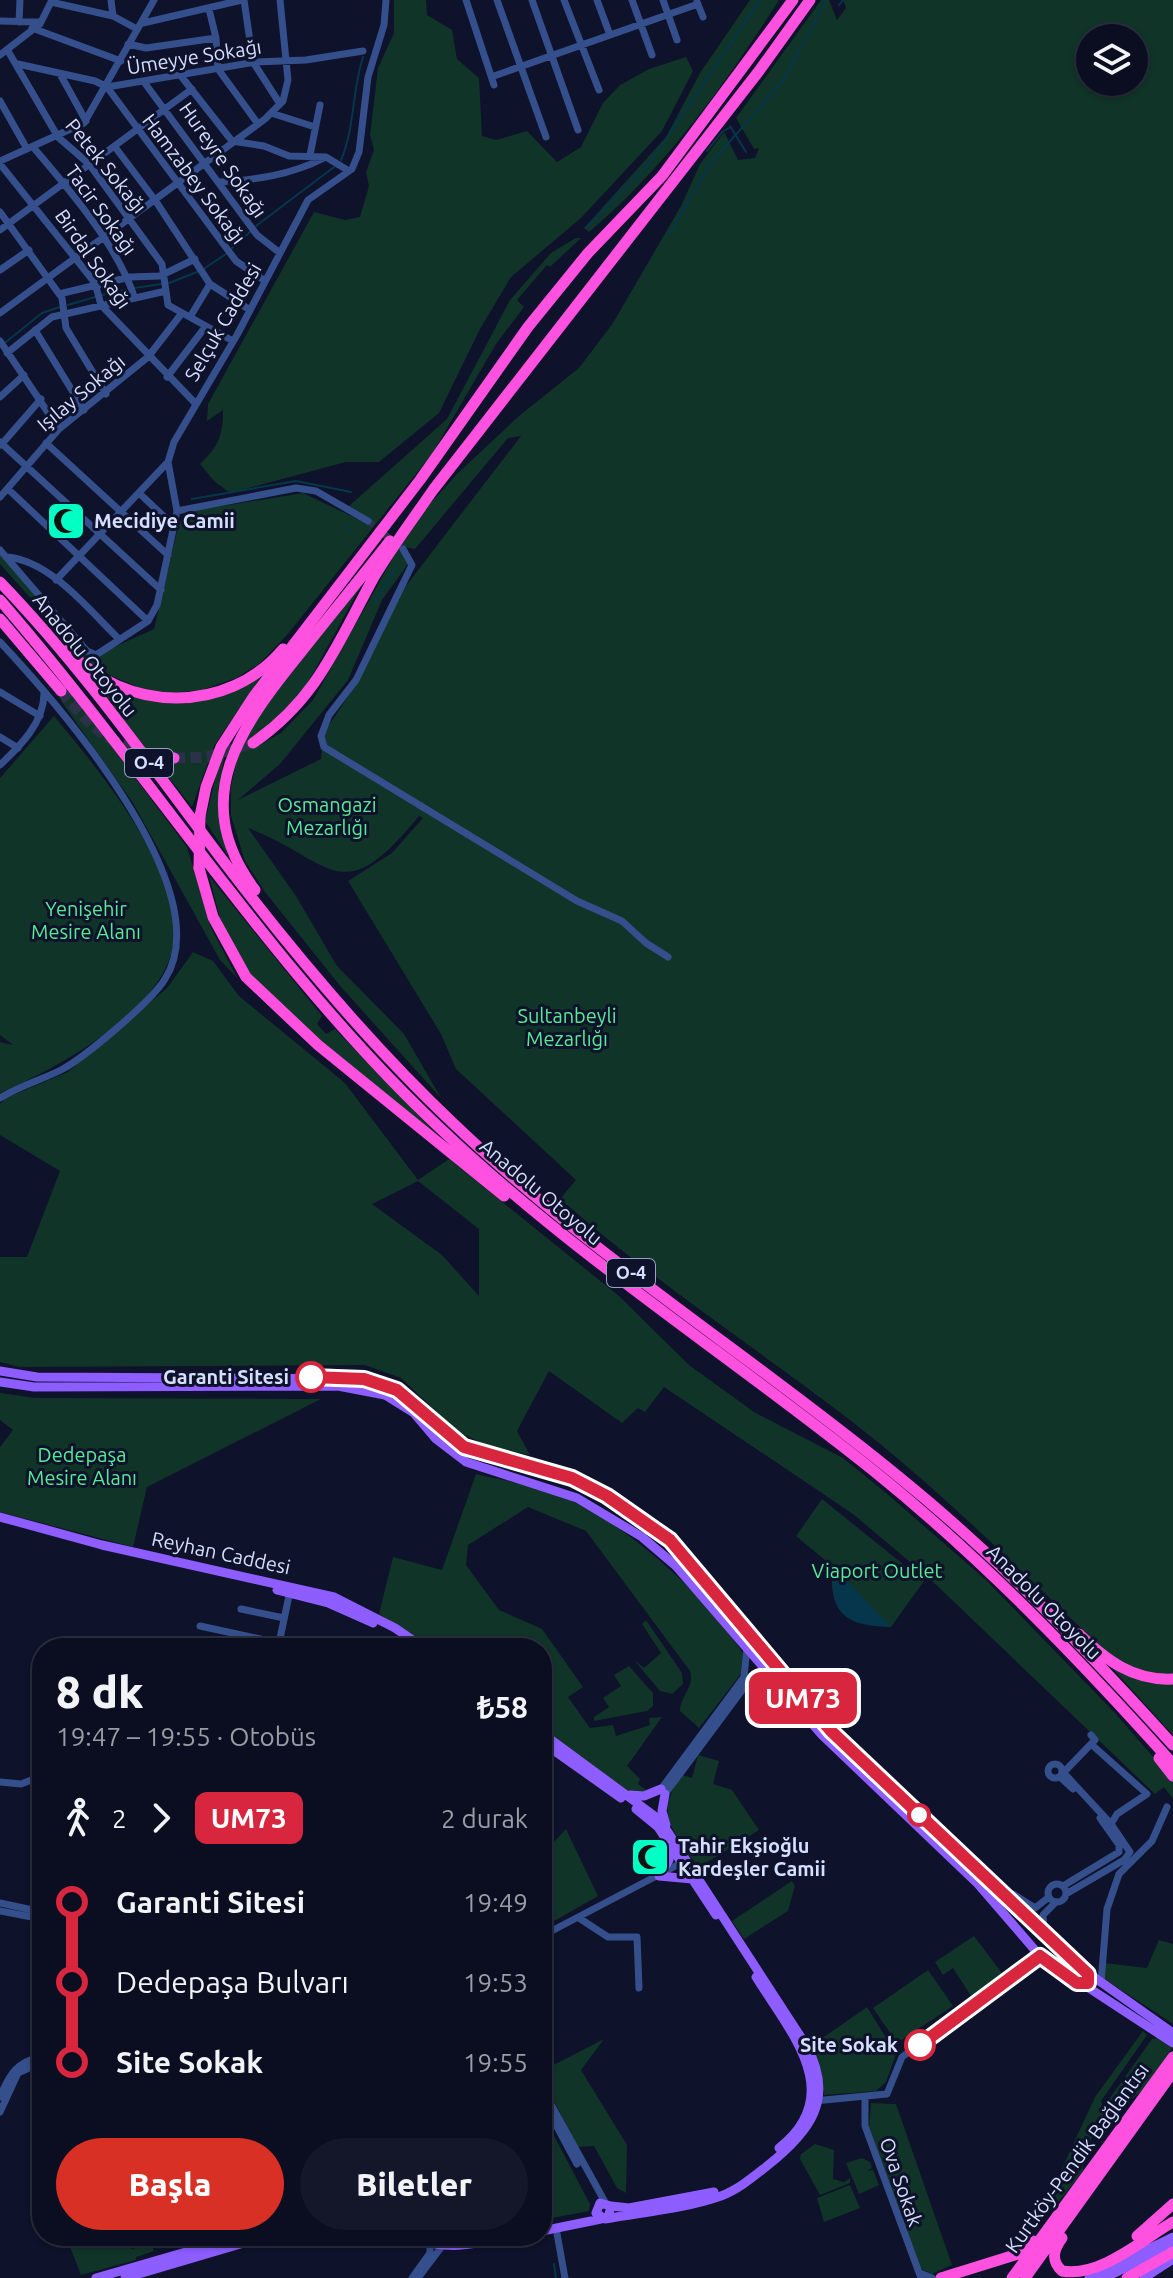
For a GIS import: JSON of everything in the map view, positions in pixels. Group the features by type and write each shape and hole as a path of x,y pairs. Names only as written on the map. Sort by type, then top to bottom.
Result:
{"highway":[{"path":"582,1252 536,1223 277,1009 246,977 213,917 199,868 200,816 210,773 234,724 428,469 528,327 588,253 662,176 793,0"},
{"path":"291,948 232,849 224,816 229,761 241,731 261,702 433,490 759,71 810,0"},
{"path":"253,743 274,730 309,694 385,559 433,490"},
{"name":"Anadolu Otoyolu","path":"0,582 28,612 291,948 377,1048 499,1166 614,1260 900,1477 1000,1565 1173,1745"},
{"name":"Anadolu Otoyolu","path":"0,600 85,700 269,940 345,1030 441,1129 582,1252 811,1422 941,1528 1025,1605 1173,1764"},
{"path":"28,612 97,674 129,691 178,699 232,688 278,654 318,610"},
{"path":"0,619 61,691"},
{"path":"1000,1565 1120,1668 1147,1678 1173,1679"},
{"path":"1132,1718 1173,1776"},
{"name":"Kurtköy-Pendik Bağlantısı","path":"1012,2278 1172,2061"},
{"name":"Kurtköy-Pendik Bağlantısı","path":"1025,2278 1075,2212 1172,2061"},
{"path":"1062,2271 1079,2270 1093,2264 1145,2230 1173,2204"},
{"path":"941,2278 1018,2254 1062,2211"},
{"path":"1075,2212 1054,2254 1056,2264 1062,2271 1075,2272 1099,2264 1173,2222"},
{"path":"1033,2278 1057,2234"},
{"path":"1127,2278 1173,2252"},
{"path":"932,2278 953,2269 987,2264"}],"main road":[{"path":"0,1371 37,1377 364,1379 397,1390 464,1447 485,1456 544,1467 607,1496 667,1537 682,1552 831,1731 1088,1974 1172,2037"},
{"path":"0,1382 34,1387 338,1386 370,1389 399,1402 466,1462 537,1482 597,1509 670,1561 745,1642 822,1735 978,1884 1040,1956 1077,1983 1172,2037"},
{"path":"537,1482 547,1478 544,1467"},
{"path":"562,1491 559,1479 569,1476"},
{"name":"Reyhan Caddesi","path":"2,1523 290,1590 334,1597 407,1638"},
{"path":"653,1547 665,1545 667,1537"},
{"path":"670,1561 671,1553 682,1552"},
{"name":"Reyhan Caddesi","path":"290,1590 352,1613 396,1638"},
{"path":"552,1740 667,1829"},
{"path":"552,1749 647,1812 684,1861 794,2033 810,2071 814,2101 792,2137 753,2173 712,2192 603,2210 552,2228"},
{"path":"624,1793 644,1796 663,1791"},
{"path":"647,1812 663,1791"},
{"path":"663,1791 662,1811 667,1829 692,1879 794,2033"},
{"path":"669,1844 669,1860 659,1876 692,1879"},
{"path":"1009,1921 1010,1910 1017,1909"},
{"path":"1077,1983 1088,1983 1088,1974"},
{"path":"552,2225 603,2210"},
{"path":"1135,2255 1173,2228"},
{"path":"1089,2278 1173,2237"},
{"path":"1104,2278 1173,2245"},
{"path":"125,2278 212,2246"},
{"path":"96,2278 222,2246"},
{"path":"1144,2278 1173,2259"}],"street":[{"path":"19,22 20,0"},
{"path":"111,0 113,16"},
{"path":"0,162 86,121 154,0"},
{"path":"4,53 41,22 51,1 140,26 243,0 253,62 280,104"},
{"path":"0,313 258,124 280,104 288,80 280,0"},
{"path":"181,76 232,141 264,146 289,156 326,157 349,171 359,152 368,77 384,25 386,0"},
{"path":"466,0 494,81 521,66 669,15 697,2 703,17"},
{"path":"497,0 546,137"},
{"path":"532,0 578,130"},
{"path":"564,0 599,90"},
{"path":"597,0 610,35"},
{"path":"632,0 652,55"},
{"path":"663,0 677,40"},
{"path":"209,9 216,38 218,69 258,124"},
{"path":"0,21 41,22"},
{"path":"32,28 121,61"},
{"path":"128,44 146,48 216,38"},
{"name":"Ümeyye Sokağı","path":"107,87 253,62 306,60 363,51"},
{"name":"Petek Sokağı","path":"4,53 18,64 58,137 89,164 162,264 168,305 186,315"},
{"path":"18,64 95,81 107,87"},
{"path":"60,74 86,121"},
{"name":"Hureyre Sokağı","path":"144,82 165,106 257,235 280,253"},
{"name":"Hamzabey Sokağı","path":"107,87 236,261 265,281"},
{"path":"0,230 192,89"},
{"name":"Tacir Sokağı","path":"0,101 30,148 64,183 128,277 134,296"},
{"path":"310,155 320,105"},
{"path":"271,113 315,127"},
{"path":"115,147 155,200 210,284 250,310"},
{"path":"219,182 255,180 307,166 326,157"},
{"name":"Birdal Sokağı","path":"0,162 95,284 101,303 148,357 195,403"},
{"name":"Selçuk Caddesi","path":"56,580 168,462 195,403 233,341 308,200 349,171"},
{"path":"0,212 59,294 66,313 66,328 106,394"},
{"path":"0,270 29,250"},
{"path":"59,294 128,277 163,275 195,259"},
{"name":"Işılay Sokağı","path":"0,497 59,429 148,357 210,284"},
{"path":"7,353 52,317 101,303 166,291"},
{"path":"186,315 233,341"},
{"path":"167,377 206,326"},
{"path":"35,330 84,410"},
{"path":"0,341 59,429"},
{"path":"0,397 24,375"},
{"path":"41,399 1,444 161,590"},
{"path":"46,443 168,555"},
{"path":"0,550 87,651 96,655 148,621 161,590 177,511 168,462"},
{"path":"177,511 304,488 316,491 368,521"},
{"path":"8,489 148,621"},
{"path":"139,493 174,526"},
{"path":"403,549 412,565 356,680 329,715 321,736 324,747 577,901 622,921 646,943 668,957"},
{"path":"7,557 21,559 56,580 119,639"},
{"path":"0,642 44,693 123,799 167,876 176,906 176,948 165,979 135,1010 63,1069 0,1098"},
{"path":"0,692 40,716"},
{"path":"0,765 18,748 40,716 44,693"},
{"path":"0,737 18,748"},
{"path":"280,1638 290,1590"},
{"path":"241,1609 284,1618"},
{"path":"200,1626 250,1638"},
{"path":"663,1791 744,1677 748,1658 745,1642"},
{"path":"663,1791 749,1681 767,1680 782,1686"},
{"path":"1062,1773 1091,1739 1147,1794 1117,1814 1111,1824"},
{"path":"1062,1773 1111,1824 1122,1849"},
{"path":"1045,1935 1043,1915 1052,1900 1052,1886 1065,1890 1128,1857 1130,1852 1122,1849 1062,1773"},
{"path":"0,1782 21,1784 32,1780"},
{"path":"1101,1983 1107,1909 1119,1874 1152,1841 1167,1807"},
{"path":"1000,1892 1013,1894 1035,1908 1052,1900 1064,1900 1065,1890 1122,1849"},
{"path":"552,1931 684,1861"},
{"path":"0,1903 32,1910"},
{"path":"0,1911 32,1917"},
{"path":"579,1918 608,1937 637,1937 639,1988"},
{"path":"814,2101 887,2094 902,2057 1040,1956"},
{"path":"0,2097 22,2069 32,2064"},
{"path":"0,2112 8,2084"},
{"name":"Ova Sokak","path":"865,2098 865,2126 907,2248 921,2276 932,2278"},
{"path":"552,2108 603,2210"},
{"path":"552,2117 603,2210"},
{"path":"556,2228 565,2278"},
{"path":"192,2246 195,2252"},
{"path":"194,2246 195,2252"},
{"path":"412,2278 430,2253 430,2246"},
{"path":"418,2278 442,2246"}],"green space":[{"path":"394,0 426,0 427,15 452,30 457,59 479,78 482,136 496,140 527,131 557,162 581,147 603,103 620,85 649,69 686,57 693,71 662,131 581,218 511,277 480,329 439,413 379,462 346,462 230,493 214,481 200,464 216,446 222,426 223,410 207,421 208,404 314,212 345,220 360,217 369,186 366,172 374,150 370,135 378,68 394,33"},
{"path":"750,0 779,0 693,123 643,180 589,232 584,228 666,137 700,73"},
{"path":"821,0 829,0 837,20 846,8 843,0 1173,0 1173,1675 1144,1673 1117,1662 951,1505 882,1445 665,1283 560,1199 576,1180 456,1069 441,1034 348,881 392,853 423,818 419,816 392,846 371,863 353,871 336,871 248,828 296,896 337,966 404,1034 441,1098 341,987 265,892 245,861 231,816 231,786 238,755 254,721 363,582 304,690 274,722 251,737 256,747 281,733 313,700 412,524 457,474 519,416 579,368 613,323 681,206 700,164 724,132 738,160 755,158 759,148 754,149 736,118","holes":["521,436 402,591 351,692 323,734 321,759 238,800 280,764 348,680 382,600 408,564 405,547 415,549 508,438"]},
{"path":"581,238 550,267 547,265 517,300 524,307 496,344 432,454 287,635 259,664 236,678 202,690 169,693 140,688 105,673 88,662 0,564 0,555 92,657 154,629 179,523 192,511 303,493 366,523 369,518 349,506 447,419 510,300 551,253"},
{"path":"89,676 168,702 260,678 214,746 192,807"},
{"path":"70,691 187,847 211,928 238,979 220,960 133,803 61,701"},
{"name":"Yenişehir Mesire Alanı","path":"54,716 113,790 149,849 172,909 174,937 168,963 154,988 133,1011 79,1051 0,1093 0,1042 13,1045 0,1035 0,778"},
{"path":"230,740 219,798 228,856 205,821 218,768"},
{"path":"209,876 322,1016 317,1024 326,1034 335,1029 444,1142 292,1017 247,971 220,918"},
{"path":"193,952 213,961 239,996 345,1083 418,1180 449,1159 619,1296 689,1365 754,1412 843,1458 986,1580 1116,1714 1173,1780 1173,1799 1164,1787 1155,1794 929,1578 853,1514 664,1387 645,1412 638,1408 622,1423 549,1371 517,1431 530,1455 493,1448 458,1432 401,1378 365,1365 19,1367 0,1362 0,1257 27,1257 60,1171 0,1135 0,1104 6,1098 68,1072 167,988","holes":["418,1181 479,1229 479,1296 442,1255 372,1204"]},
{"name":"Dedepaşa Mesire Alanı","path":"0,1393 35,1398 321,1399 147,1487 133,1547 0,1512 0,1447 13,1430 0,1420"},
{"path":"476,1474 542,1489 598,1515 681,1579 743,1653 741,1674 699,1728 680,1711 691,1682 690,1671 586,1531 528,1507 468,1545 466,1565 499,1610 542,1629 548,1638 415,1638 379,1614 393,1557 442,1570"},
{"name":"Viaport Outlet","path":"822,1499 924,1581 891,1627 865,1624 846,1616 835,1602 832,1575 837,1570 796,1536"},
{"path":"646,1620 682,1673 683,1684 672,1694 660,1691 634,1660 644,1668 661,1653 642,1624"},
{"path":"552,1643 583,1687 568,1697 590,1728 613,1725 616,1736 650,1725 649,1718 662,1717 627,1766 640,1779 638,1784 649,1792 630,1793 552,1736"},
{"path":"1103,1658 1173,1682 1173,1735"},
{"path":"629,1666 653,1693 653,1706 647,1711 594,1721 594,1717 609,1707 603,1698 621,1686 614,1675"},
{"path":"698,1755 719,1761 713,1784 732,1790 759,1830 698,1868 675,1833 668,1813 673,1789 682,1775 692,1778"},
{"path":"566,1829 598,1896 552,1922 552,1844"},
{"path":"792,1881 795,1886 788,1911 744,1939 732,1921"},
{"path":"974,1936 1005,1977 973,1999 953,1968 943,1975 935,1962"},
{"path":"1159,1940 1173,1944 1173,2024 1103,1978 1104,1963 1147,1968"},
{"path":"928,1970 953,2006 897,2043 873,2008"},
{"path":"867,2007 896,2054 886,2082 876,2091 824,2095 820,2069 811,2046"},
{"path":"1143,2031 1147,2035 1101,2101 1106,2116 1083,2152 1083,2171 1052,2210 1040,2216 1095,2097"},
{"path":"1159,2038 1173,2047 1144,2089 1132,2099 1124,2093 1113,2105 1107,2102 1152,2039"},
{"path":"604,2039 581,2070 627,2145 626,2193 617,2188 594,2146 578,2147 552,2097 552,2066"},
{"path":"871,2103 896,2104 952,2265 932,2274 920,2268 869,2127"},
{"path":"552,2132 590,2204 589,2211 552,2218"},
{"path":"815,2144 834,2150 833,2179 844,2182 850,2178 850,2183 820,2195 800,2159 801,2154"},
{"path":"862,2158 870,2162 872,2168 867,2171 873,2170 879,2185 859,2194 846,2163"},
{"path":"850,2185 860,2208 824,2222 817,2198"},
{"path":"70,2246 131,2246 132,2249 152,2246 154,2251 136,2257 136,2260 81,2275"}],"water":[{"path":"837,1571 891,1627 865,1624 846,1617 835,1601 832,1575"}],"waterway":[{"path":"586,228 649,164 760,0"},
{"path":"669,234 710,164 783,81 826,0"},
{"path":"839,5 843,0"},
{"path":"341,160 349,135 363,57"},
{"path":"730,126 746,152"},
{"path":"707,151 722,132 731,127"},
{"path":"256,226 334,167"},
{"path":"232,248 250,232"},
{"path":"205,268 226,254"},
{"path":"169,283 197,272"},
{"path":"135,288 161,284"},
{"path":"102,295 127,289"},
{"path":"68,305 95,297"},
{"path":"6,342 42,313 60,307"},
{"path":"192,499 296,481 351,492"},
{"path":"346,527 351,530"},
{"path":"374,603 396,567"},
{"path":"554,2264 556,2278"}],"tunnel":[{"path":"368,521 394,542"},
{"path":"61,691 106,736 131,749 165,757"},
{"path":"174,758 207,757 253,743"}],"bus line":[{"name":"UM73","path":"311,1377 353,1377 384,1384 417,1405 445,1434 464,1447 485,1456 535,1465 572,1478 607,1496 670,1540 831,1731 1088,1974 1088,1983 1077,1983 1040,1956 920,2045"}],"place":[{"name":"Mecidiye Camii","path":"66,521"},
{"name":"Garanti Sitesi","path":"311,1377"},
{"name":"Tahir Ekşioğlu Kardeşler Camii","path":"650,1857"},
{"name":"Site Sokak","path":"920,2045"}],"park label":[{"name":"Osmangazi Mezarlığı","path":"327,816"},
{"name":"Sultanbeyli Mezarlığı","path":"567,1028"}]}
